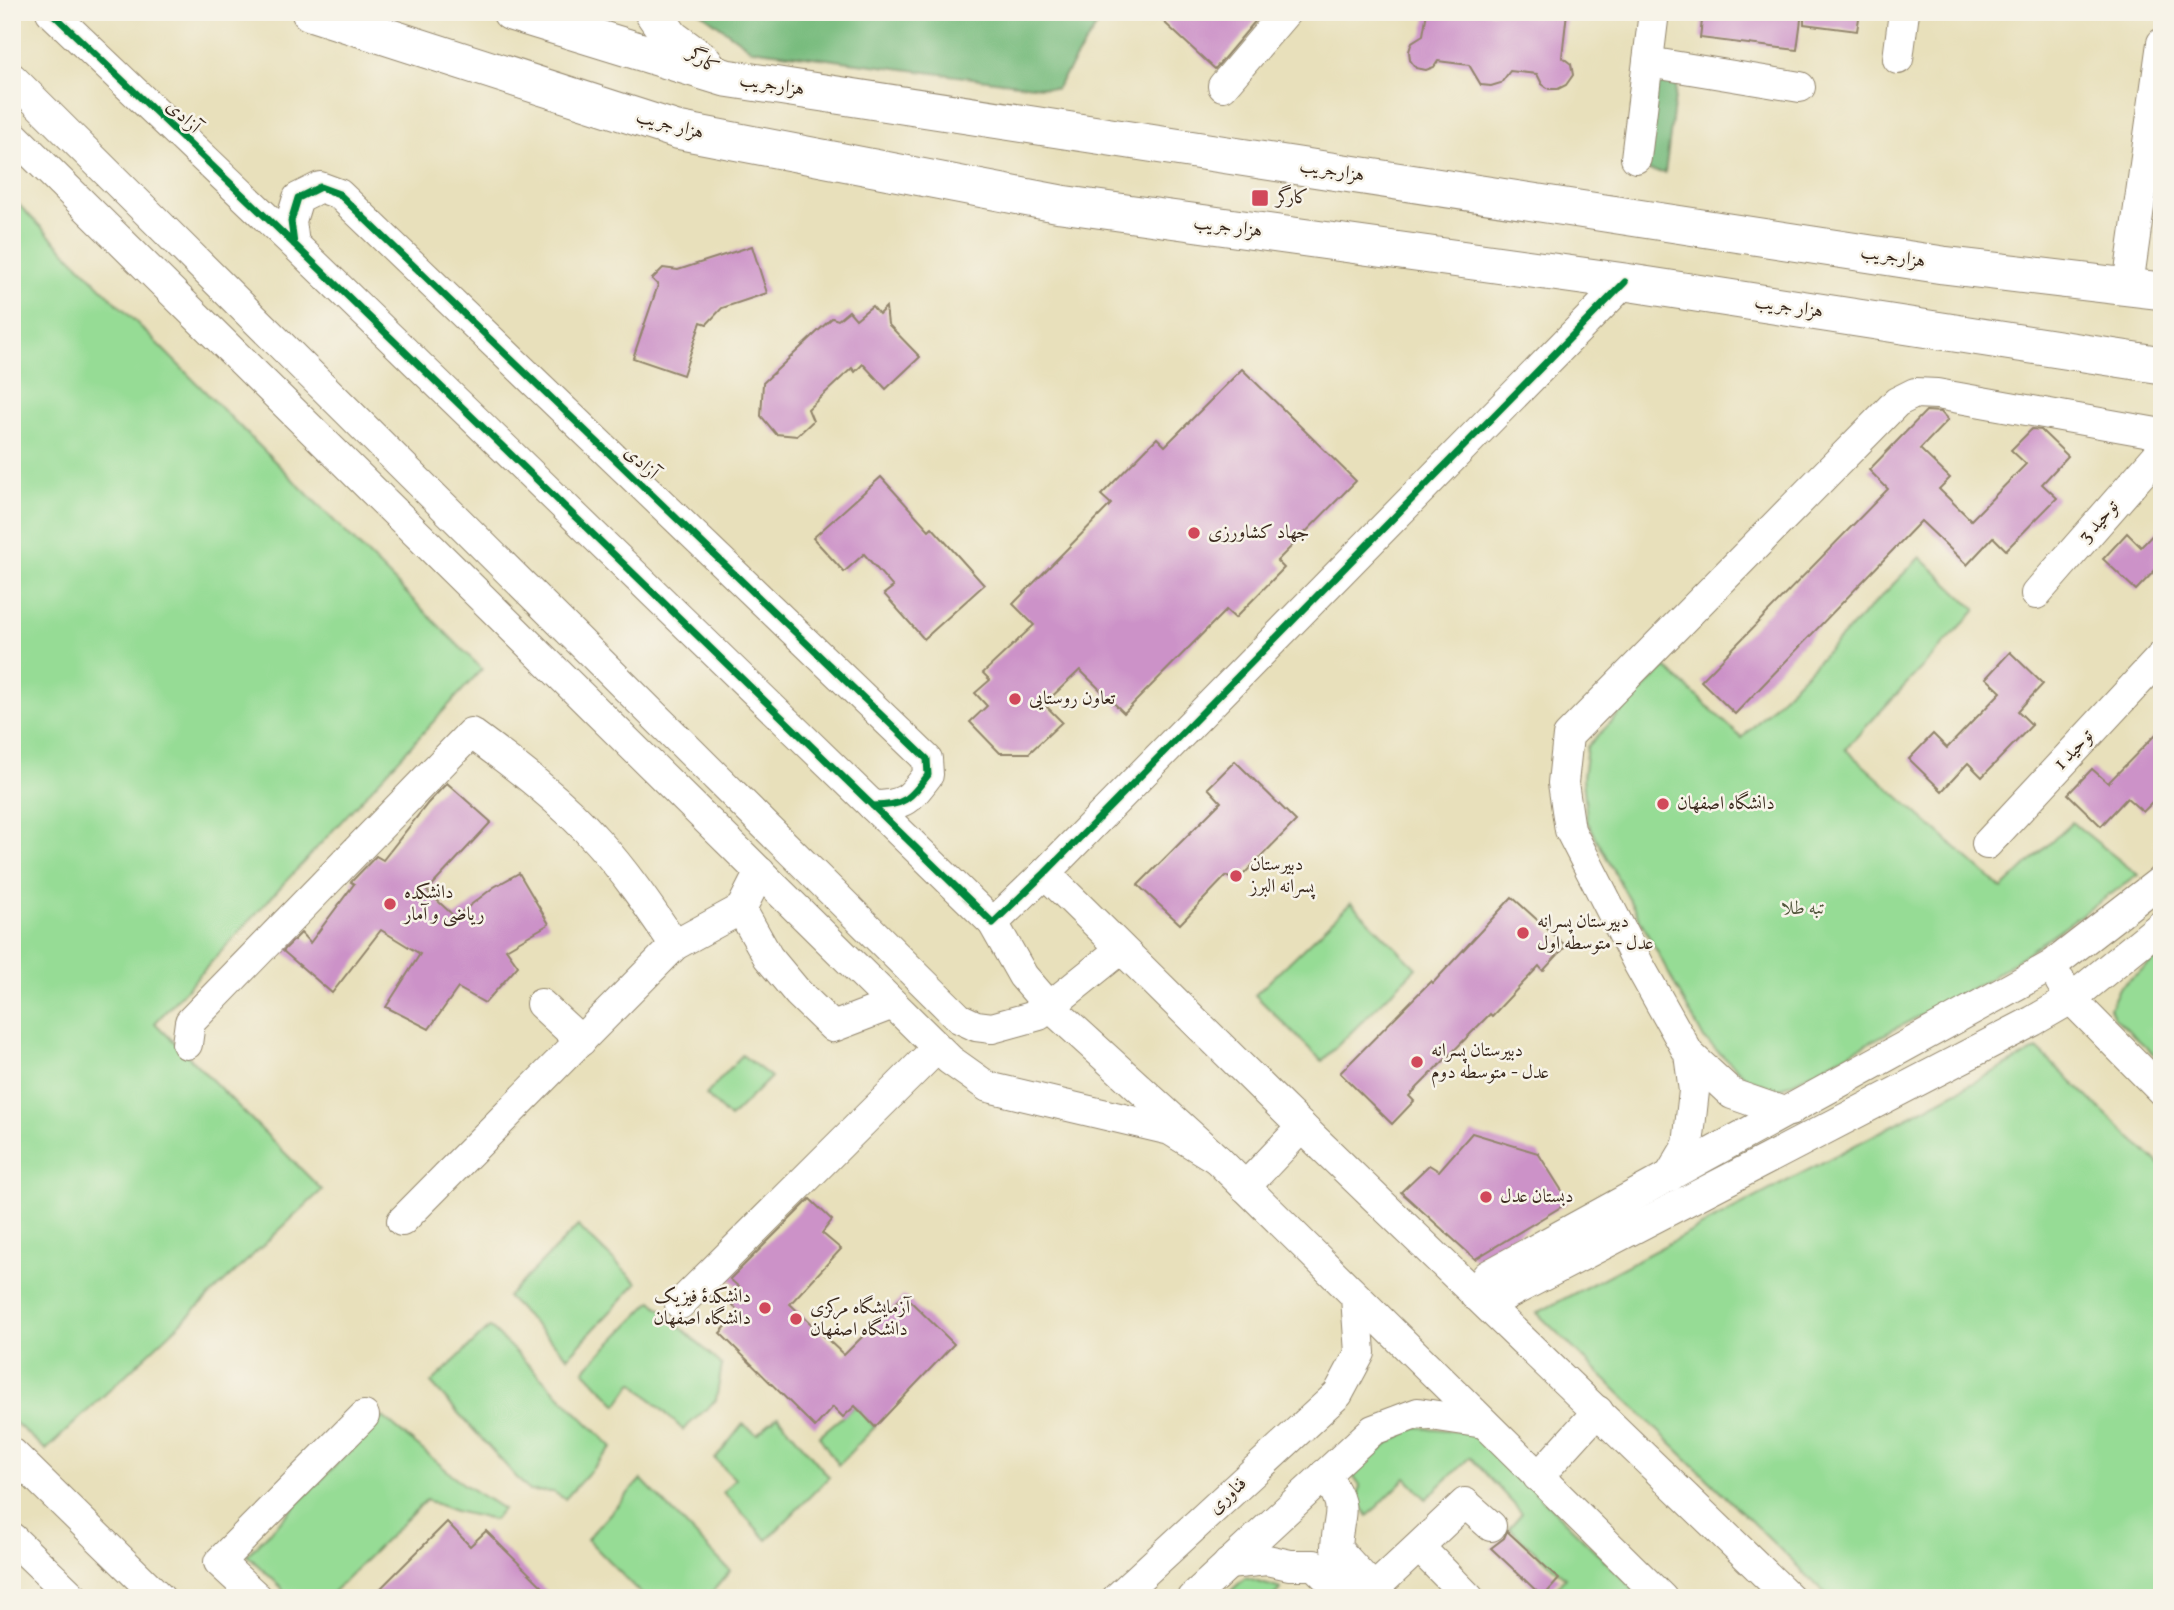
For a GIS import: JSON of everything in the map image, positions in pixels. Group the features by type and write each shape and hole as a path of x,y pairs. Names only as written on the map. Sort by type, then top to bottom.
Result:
{"main road":[{"name":"هزار جریب","path":"310,12 677,130 1061,204 1625,282 2162,365"},
{"name":"هزارجریب","path":"511,12 726,78 1942,265 2145,289"},
{"name":"کارگر","path":"653,12 671,38 726,78"}],"street":[{"name":"آزادی","path":"51,12 294,244 993,923 1023,976 1049,1006 1217,1159"},
{"path":"1223,86 1286,12"},
{"path":"1636,158 1654,12"},
{"path":"1898,59 1904,12"},
{"path":"2145,289 2162,43"},
{"path":"1648,62 1800,87"},
{"path":"12,78 959,1018 976,1026 992,1028 1039,1015 1121,949"},
{"path":"12,134 950,1060 988,1087 1170,1130 1217,1159 1662,1598"},
{"path":"55,177 82,148"},
{"name":"آزادی","path":"294,244 290,221 298,198 320,187 339,194 927,759 928,775 911,797 894,806 873,806"},
{"path":"993,923 1625,282"},
{"path":"1790,1111 1781,1111 1732,1094 1689,1054 1639,965 1570,830 1563,783 1568,736 1897,402 1915,393 1937,394 2162,434"},
{"name":"توحید 3","path":"2036,594 2162,450"},
{"name":"توحید 1","path":"1987,844 2162,656"},
{"path":"187,1044 190,1021 471,733 527,774 596,840 629,878 675,945"},
{"path":"402,1221 675,945 741,909 760,872"},
{"path":"1045,873 1475,1296 1598,1411 1790,1598"},
{"path":"1475,1296 1487,1276 2051,966 2162,880"},
{"path":"741,909 768,957 798,993 833,1027 893,1004"},
{"path":"1475,1296 1504,1296 2071,999 2162,925"},
{"path":"2051,966 2071,999 2162,1091"},
{"path":"541,1004 581,1041"},
{"path":"680,1304 937,1048"},
{"path":"1669,1177 1688,1145 1694,1091 1689,1054"},
{"path":"1245,1187 1302,1127"},
{"name":"فناوری","path":"1117,1598 1338,1394 1360,1353 1356,1297"},
{"path":"1538,1476 1598,1411"},
{"path":"1192,1598 1373,1430 1418,1413 1484,1423"},
{"path":"242,1593 219,1562 364,1416"},
{"path":"12,1453 160,1598"},
{"path":"1325,1474 1339,1495 1342,1506 1336,1548 1367,1596"},
{"path":"1367,1596 1465,1503 1491,1526"},
{"path":"12,1538 74,1598"},
{"path":"1419,1547 1469,1598"},
{"path":"1228,1564 1266,1560 1290,1565 1314,1565 1367,1596"}],"green space":[{"path":"700,12 1106,12 1056,89 751,49"},
{"path":"1648,62 1679,67 1665,173 1634,169"},
{"path":"12,198 482,669 155,1023 322,1190 46,1450 12,1420"},
{"name":"تبه طلا","path":"1920,557 1976,610 1845,749 2002,889 2072,822 2138,875 1988,980 1779,1090 1747,1078 1704,1039 1587,821 1583,778 1587,747 1665,667 1742,738"},
{"path":"1351,903 1416,968 1322,1061 1255,995"},
{"path":"2162,954 2162,1062 2114,1017 2110,1008 2119,988"},
{"path":"2037,1049 2162,1167 2162,1598 1830,1598 1537,1313"},
{"path":"742,1055 771,1077 730,1118 706,1095"},
{"path":"578,1226 637,1283 568,1357 507,1297"},
{"path":"652,1301 722,1365 716,1400 683,1430 633,1382 617,1405 584,1370"},
{"path":"490,1327 612,1447 565,1499 553,1492 529,1491 431,1383"},
{"path":"855,1406 875,1427 838,1465 819,1436"},
{"path":"778,1416 829,1477 767,1540 723,1492 735,1479 715,1459 743,1424 757,1434"},
{"path":"383,1417 462,1483 503,1509 494,1520 455,1511 426,1500 327,1598 284,1598 282,1588 247,1555"},
{"path":"1418,1427 1475,1433 1640,1595 1637,1598 1547,1598 1565,1578 1509,1528 1522,1513 1470,1457 1426,1499 1406,1478 1368,1516 1358,1501 1360,1486 1353,1476 1391,1442"},
{"path":"641,1479 730,1571 707,1598 645,1598 587,1539"},
{"path":"1245,1578 1281,1589 1271,1598 1223,1598"}],"building":[{"path":"1153,12 1263,12 1215,69"},
{"path":"1427,12 1567,12 1562,57 1571,64 1573,75 1566,85 1549,89 1542,84 1537,74 1510,71 1501,83 1491,86 1481,85 1469,65 1438,61 1434,67 1426,70 1416,68 1410,60 1409,51 1412,42 1423,35"},
{"path":"1703,12 1802,12 1797,50 1700,38"},
{"path":"1804,12 1860,12 1857,31 1804,24"},
{"path":"752,246 767,293 722,308 707,324 701,322 683,375 633,358 658,285 652,279 663,268 678,270"},
{"path":"872,306 879,314 886,307 888,324 920,357 886,389 863,364 855,372 852,368 808,409 813,421 797,436 776,434 761,416 763,383 832,318 838,320 849,311 856,319"},
{"name":"جهاد کشاورزی","path":"1242,369 1356,481 1277,561 1284,568 1235,618 1226,610 1124,713 1080,670 1044,704 1062,722 1029,753 1000,753 970,722 987,706 975,693 990,680 983,673 1034,625 1013,604 1111,504 1101,495 1157,438 1165,446"},
{"path":"1926,411 1941,412 1948,420 1920,449 1950,478 1939,489 1971,520 2026,464 2011,450 2032,429 2041,430 2068,456 2042,484 2057,498 2006,550 1993,537 1967,565 1921,521 1735,714 1701,681 1888,489 1869,470"},
{"path":"881,477 929,530 932,527 984,585 924,639 884,594 893,587 864,554 844,572 813,538"},
{"path":"2162,525 2162,563 2136,590 2103,559 2127,533 2141,547"},
{"path":"2010,652 2043,684 2018,711 2032,725 1982,777 1968,763 1942,791 1909,759 1933,734 1947,748 2001,692 1986,678"},
{"path":"2162,728 2162,793 2143,812 2127,798 2101,826 2068,794 2092,769 2108,783"},
{"name":"دبیرستان پسرانه البرز","path":"1235,761 1296,821 1236,882 1226,876 1180,924 1138,885 1221,802 1208,788"},
{"name":"دانشکده ریاضی و آمار","path":"447,783 491,822 427,891 455,917 494,887 519,873 549,924 506,949 518,966 485,1003 458,988 429,1029 386,1007 420,954 381,930 332,993 283,951 301,933 310,943 354,884 351,882 376,856 383,860"},
{"path":"1512,897 1566,946 1543,971 1539,966 1492,1016 1490,1014 1409,1096 1414,1101 1392,1124 1340,1073 1431,981 1433,983"},
{"name":"دبستان عدل","path":"1472,1133 1538,1153 1569,1202 1475,1259 1401,1192 1429,1165 1439,1171"},
{"name":"دانشکدهٔ فیزیک دانشگاه اصفهان","path":"810,1199 832,1220 822,1233 841,1249 790,1304 844,1355 904,1295 954,1344 875,1427 855,1406 843,1417 833,1407 815,1427 720,1333 739,1312 730,1302 741,1289 730,1279"},
{"path":"447,1522 470,1546 486,1531 554,1598 371,1598"},
{"path":"1507,1531 1559,1579 1543,1597 1491,1548 1504,1538"}],"cycle path":[{"path":"51,12 873,806 899,803 916,790 928,775 927,759 339,194 320,187 298,198 291,221 294,244"},
{"path":"873,806 993,923 1625,282"}],"place":[{"name":"کارگر","path":"1260,198"},
{"name":"جهاد کشاورزی","path":"1194,533"},
{"name":"تعاون روستایی","path":"1015,699"},
{"name":"دانشگاه اصفهان","path":"1663,804"},
{"name":"دبیرستان پسرانه البرز","path":"1236,876"},
{"name":"دانشکده ریاضی و آمار","path":"390,904"},
{"name":"دبیرستان پسرانه عدل - متوسطه اول","path":"1523,933"},
{"name":"دبیرستان پسرانه عدل - متوسطه دوم","path":"1417,1062"},
{"name":"دبستان عدل","path":"1486,1197"},
{"name":"دانشکدهٔ فیزیک دانشگاه اصفهان","path":"765,1308"},
{"name":"آزمایشگاه مرکزی دانشگاه اصفهان","path":"796,1319"}]}
